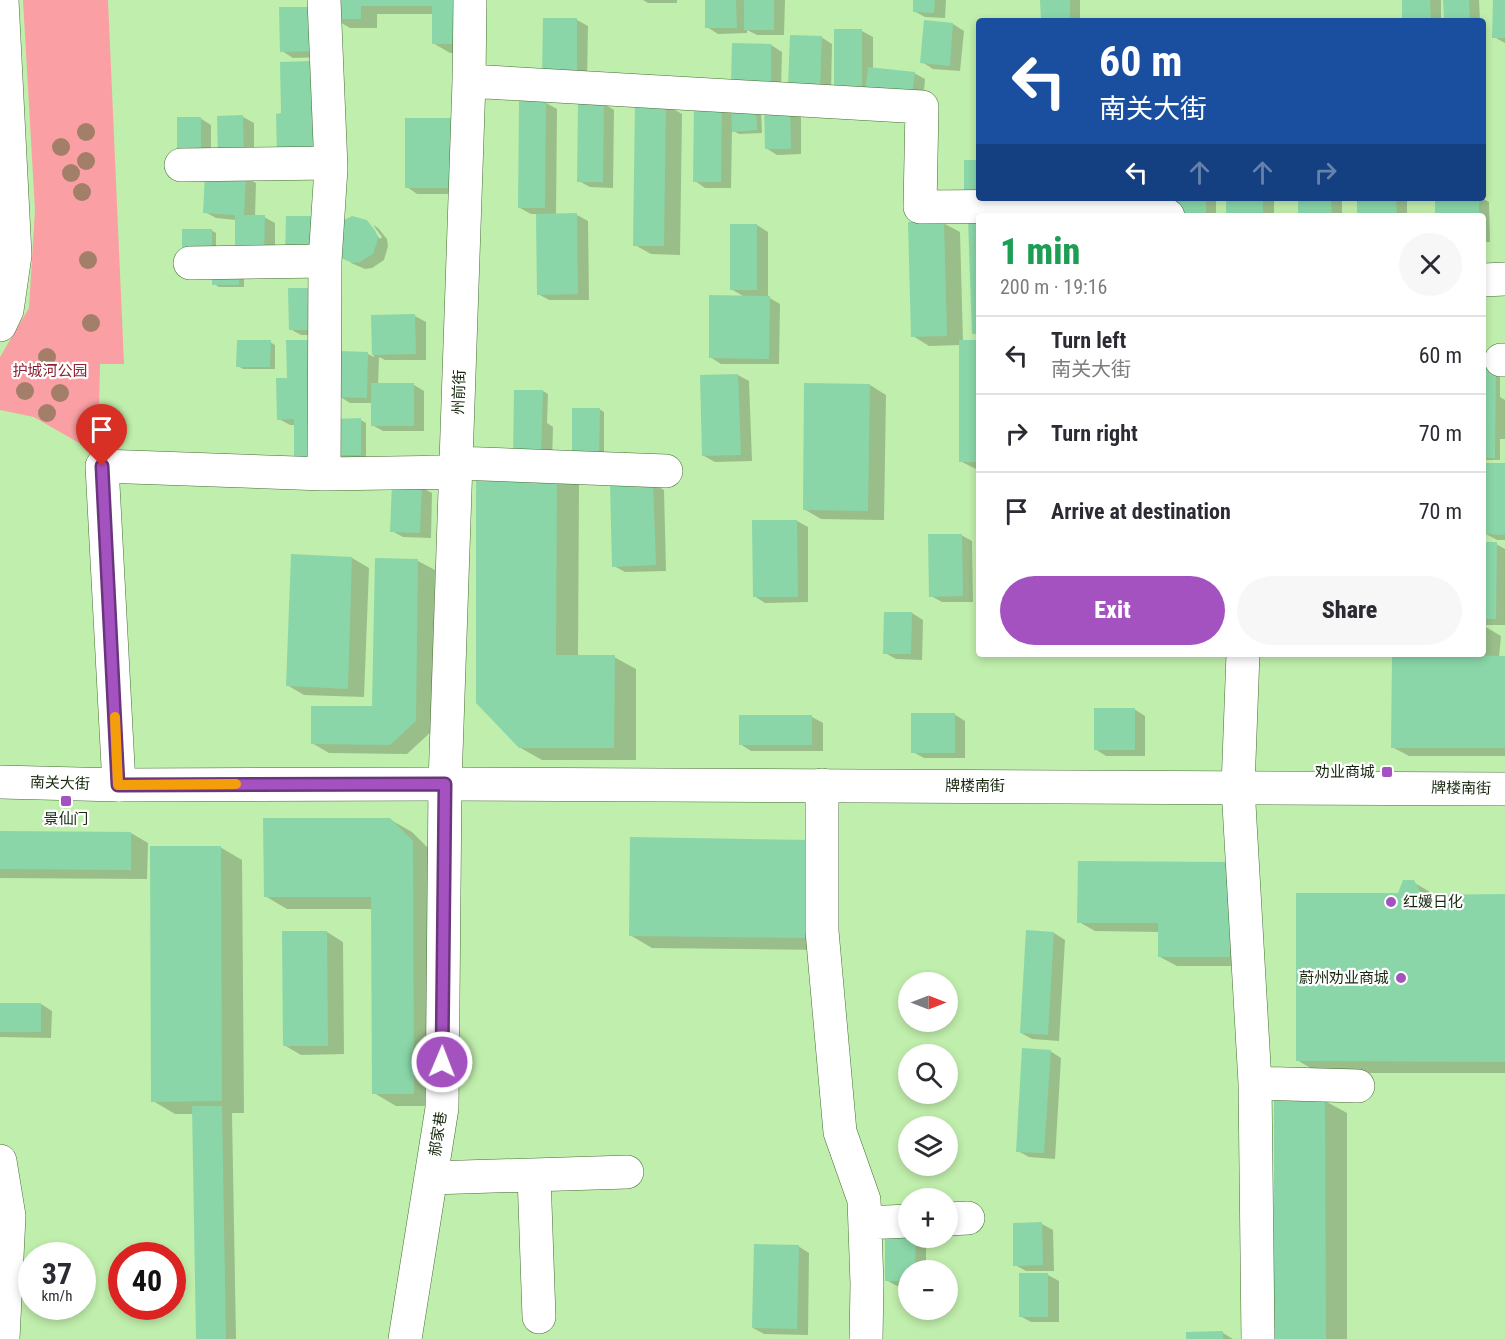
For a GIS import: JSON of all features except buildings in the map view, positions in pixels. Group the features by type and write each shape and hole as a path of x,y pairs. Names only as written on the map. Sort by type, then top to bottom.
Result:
{"street":[{"path":"0,325 8,310 15,255 2,0"},
{"path":"324,0 330,163 325,261 324,474"},
{"name":"州前街","path":"445,784 470,81 470,0"},
{"path":"470,81 922,107 920,207 1153,205 1164,213"},
{"path":"182,165 330,163"},
{"path":"190,263 325,261"},
{"path":"1486,280 1505,279"},
{"path":"118,785 102,466 324,474 456,468 666,471"},
{"path":"1243,657 1238,787 1255,1083 1258,1339"},
{"name":"南关大街","path":"0,782 118,785 445,784"},
{"name":"牌楼南街","path":"445,784 1505,789"},
{"name":"郝家巷","path":"405,1339 442,1108 445,784"},
{"path":"822,785 822,931 840,1132 864,1200 866,1339"},
{"path":"1255,1083 1358,1086"},
{"path":"0,1161 9,1216 3,1339"},
{"path":"431,1178 627,1172"},
{"path":"534,1175 539,1317"},
{"path":"865,1223 898,1222"}],"green space":[{"name":"护城河公园","path":"23,0 108,0 124,364 100,364 98,454 34,417 0,410 0,357 29,308 35,210"}],"slow traffic":[{"path":"115,717 118,785 236,784"}],"place":[{"name":"劝业商城","path":"1387,772"},
{"name":"景仙门","path":"66,801"},
{"name":"红媛日化","path":"1391,902"},
{"name":"蔚州劝业商城","path":"1401,978"}],"route":[{"path":"102,466 118,785 445,784 442,1062"}]}
